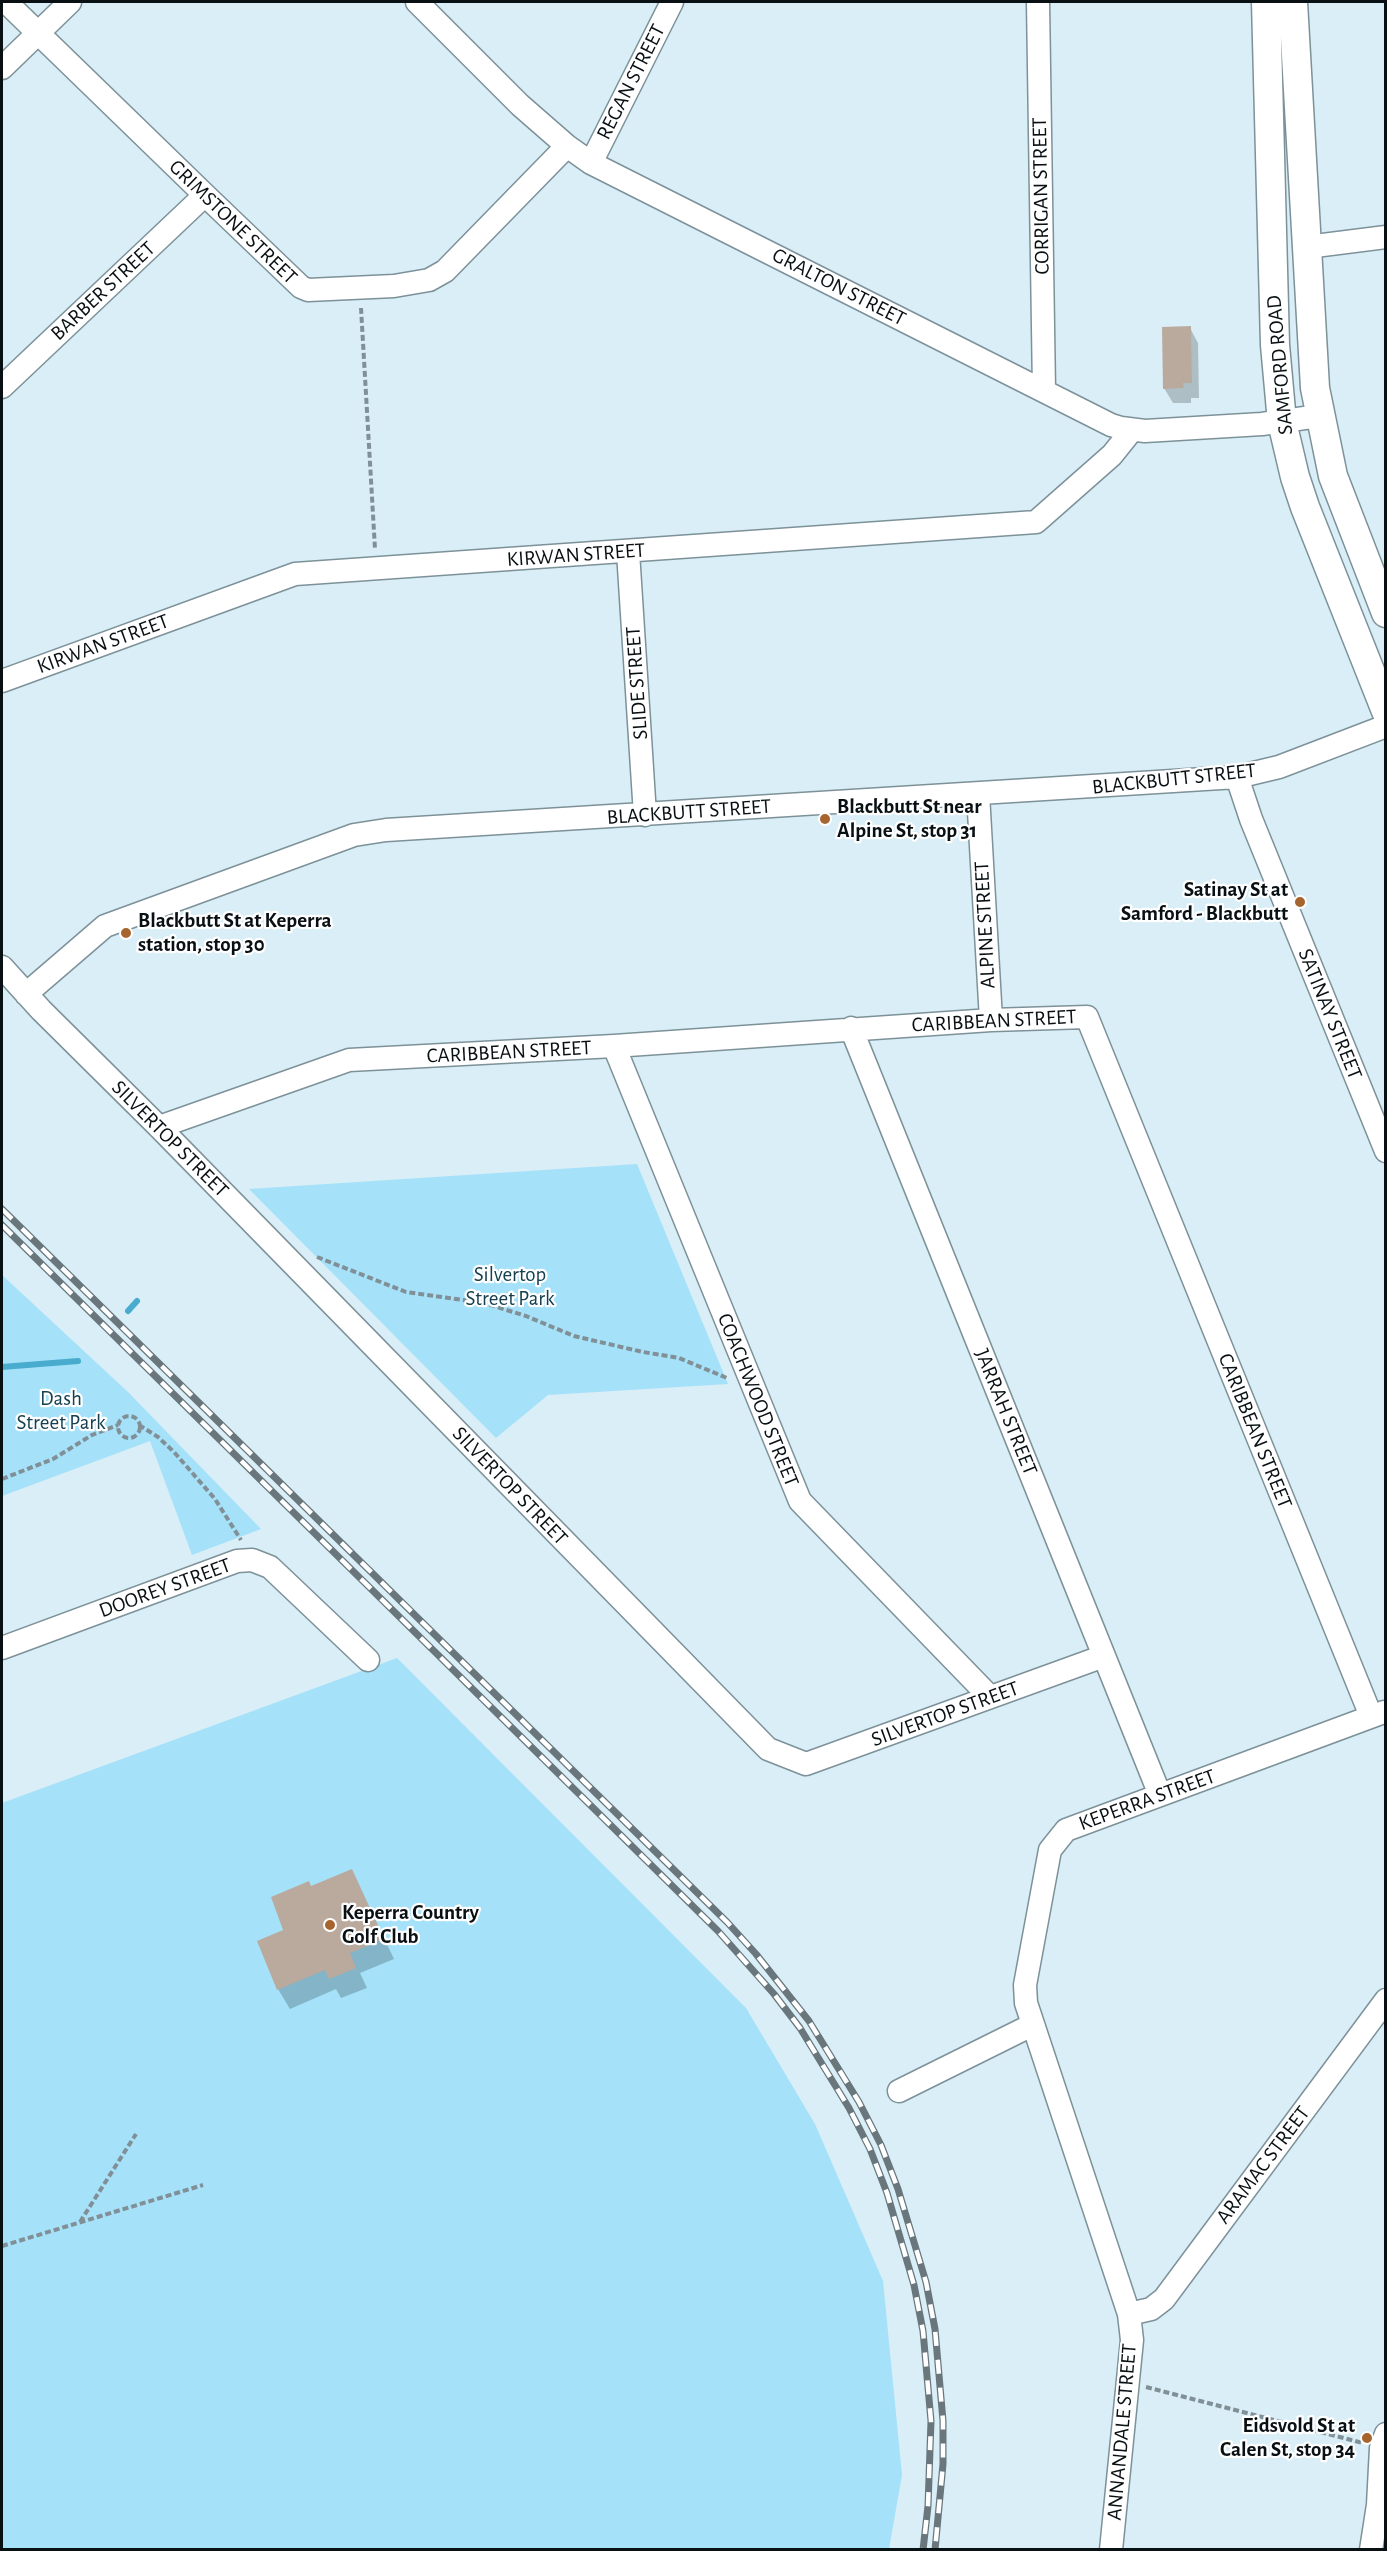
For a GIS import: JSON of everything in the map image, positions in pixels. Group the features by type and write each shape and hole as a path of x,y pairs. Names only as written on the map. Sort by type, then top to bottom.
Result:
{"main road":[{"name":"SAMFORD ROAD","path":"1266,2 1274,323 1282,422 1294,477 1386,711"},
{"name":"SAMFORD ROAD","path":"1293,2 1311,348 1319,416 1336,485 1386,613"}],"street":[{"name":"GRIMSTONE STREET","path":"6,2 301,287 316,291 394,286 429,280 445,271 567,146"},
{"path":"2,68 70,2"},
{"name":"REGAN STREET","path":"591,163 672,2"},
{"name":"CORRIGAN STREET","path":"1038,2 1044,391"},
{"name":"GRALTON STREET","path":"424,4 520,105 567,146 591,163 1111,425 1145,431 1282,422 1319,416"},
{"name":"BARBER STREET","path":"2,387 205,195"},
{"path":"1307,247 1386,237"},
{"name":"KIRWAN STREET","path":"2,681 295,574 1036,522 1112,455 1132,430"},
{"name":"SLIDE STREET","path":"628,552 645,815"},
{"name":"BLACKBUTT STREET","path":"26,994 105,926 354,835 386,830 1237,777 1279,767 1386,726"},
{"name":"SATINAY STREET","path":"1237,777 1251,819 1386,1151"},
{"name":"ALPINE STREET","path":"978,794 991,1020"},
{"name":"SILVERTOP STREET","path":"2,967 768,1749 806,1764 1104,1656"},
{"name":"CARIBBEAN STREET","path":"159,1127 349,1060 614,1046 851,1028 1087,1017 1378,1714"},
{"name":"JARRAH STREET","path":"851,1028 1160,1795"},
{"name":"COACHWOOD STREET","path":"614,1046 800,1501 990,1697"},
{"name":"DOOREY STREET","path":"2,1648 237,1561 252,1560 270,1567 368,1660"},
{"name":"KEPERRA STREET","path":"1129,2314 1026,2003 1025,1985 1050,1850 1066,1830 1378,1714"},
{"name":"ARAMAC STREET","path":"1129,2314 1151,2309 1164,2299 1386,2000"},
{"path":"899,2091 1032,2025"},
{"name":"ANNANDALE STREET","path":"1112,2550 1132,2340 1129,2314"},
{"path":"1371,2550 1382,2505 1383,2441"}],"path":[{"path":"360,304 375,550"},
{"path":"309,1254 406,1292 484,1303 526,1316 574,1336 643,1353 679,1358 725,1377 749,1380"},
{"path":"2,1479 53,1459 92,1435 118,1425 122,1419 129,1416 136,1419 139,1425 158,1437 174,1452 215,1499 252,1560"},
{"path":"118,1425 121,1434 130,1438 138,1432 139,1425"},
{"path":"80,2223 136,2134"},
{"path":"2,2246 203,2185"},
{"path":"1128,2382 1383,2441"}],"green space":[{"name":"Silvertop Street Park","path":"637,1164 728,1384 548,1395 496,1438 249,1189"},
{"name":"Dash Street Park","path":"2,1275 128,1392 261,1529 192,1555 150,1441 2,1496"},
{"path":"397,1658 746,2008 815,2124 883,2281 902,2475 889,2549 2,2550 2,1803"}],"building":[{"path":"1191,326 1192,383 1183,383 1184,388 1163,389 1162,327"},
{"name":"Keperra Country Golf Club","path":"352,1869 384,1939 350,1953 356,1968 329,1979 325,1970 277,1990 257,1941 283,1930 271,1897 309,1881 311,1886"}],"waterway":[{"path":"128,1311 137,1301"},
{"path":"2,1367 78,1361"}],"railway":[{"path":"2,1209 727,1922 756,1954 809,2021 859,2102 881,2145 898,2189 926,2282 935,2329 943,2421 943,2464 935,2550"},
{"path":"2,1225 718,1931 774,1994 800,2028 849,2108 870,2149 887,2193 914,2285 923,2331 931,2421 928,2506 923,2550"}],"place":[{"name":"Blackbutt St near Alpine St, stop 31","path":"825,819"},
{"name":"Satinay St at Samford - Blackbutt","path":"1300,902"},
{"name":"Blackbutt St at Keperra station, stop 30","path":"126,933"},
{"name":"Keperra Country Golf Club","path":"330,1925"},
{"name":"Eidsvold St at Calen St, stop 34","path":"1367,2438"}]}
